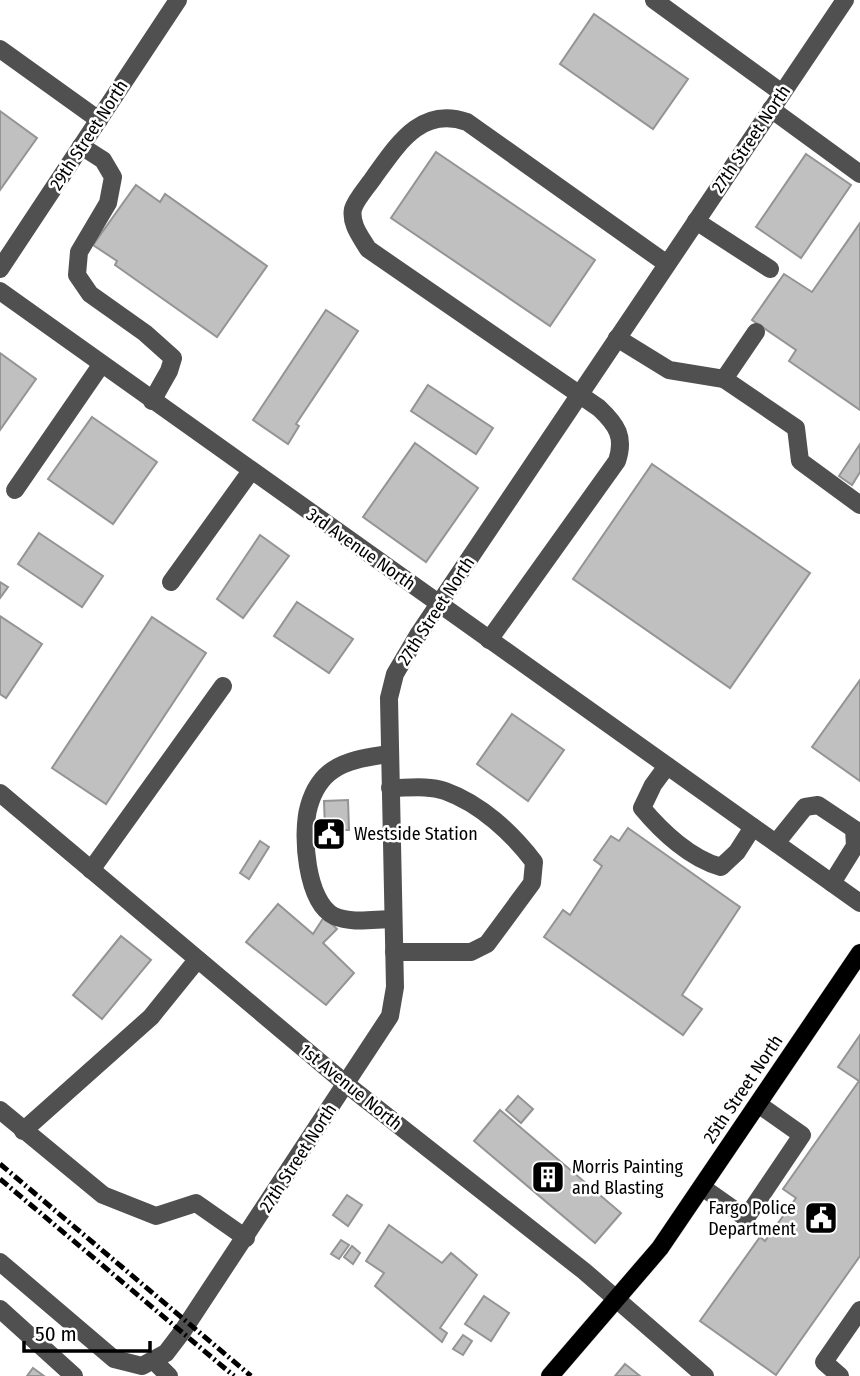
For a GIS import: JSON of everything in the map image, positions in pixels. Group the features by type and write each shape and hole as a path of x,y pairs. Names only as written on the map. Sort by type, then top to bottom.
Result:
{"main road":[{"name":"25th Street North","path":"550,1376 619,1300 660,1248 860,953"}],"street":[{"name":"29th Street North","path":"0,269 178,0"},
{"path":"654,0 782,93"},
{"name":"27th Street North","path":"153,1360 166,1353 246,1238 390,1016 395,986 389,698 395,674 439,604 845,0"},
{"path":"0,49 99,120"},
{"path":"771,109 860,174"},
{"path":"489,640 617,461 622,445 619,430 599,408 580,394 368,249 355,229 354,209 365,190 413,129 450,116 467,121 667,264"},
{"path":"81,146 103,160 113,177 113,184 108,203 79,252 77,275 90,294 145,333 173,358 169,371 152,401"},
{"path":"696,221 770,269"},
{"name":"3rd Avenue North","path":"0,291 860,903"},
{"path":"724,379 756,332"},
{"path":"617,338 669,370 724,379 796,428 800,461 858,498"},
{"path":"15,490 101,365"},
{"path":"171,582 251,471"},
{"path":"91,870 223,686"},
{"path":"389,754 349,762 332,770 319,783 308,807 307,844 315,897 332,915 353,921 393,919"},
{"path":"667,766 653,785 642,808 656,826 706,863 721,867 737,852 753,827"},
{"path":"390,788 444,791 472,805 514,836 534,862 532,883 487,944 471,952 394,952"},
{"name":"1st Avenue North","path":"0,793 346,1084 619,1300 705,1376"},
{"path":"776,843 805,807 818,805 854,829 855,846 832,883"},
{"path":"23,1131 151,1017 197,960"},
{"path":"702,1187 746,1218 802,1135 758,1104"},
{"path":"0,1110 103,1195 156,1216 196,1203 246,1238"},
{"path":"0,1262 114,1359 142,1366 153,1360 169,1376"},
{"path":"0,1309 74,1376"},
{"path":"840,1376 824,1362 860,1310"}],"building":[{"path":"594,14 688,79 653,129 560,64"},
{"path":"0,111 37,138 0,190"},
{"path":"436,152 595,260 550,326 391,218"},
{"path":"806,154 851,185 801,258 756,227"},
{"path":"136,185 160,202 165,194 267,266 217,337 115,265 117,261 93,245"},
{"path":"860,223 860,410 789,361 796,350 752,320 784,274 812,292"},
{"path":"326,310 358,331 296,424 299,426 288,444 253,420"},
{"path":"0,353 36,379 0,430"},
{"path":"428,385 493,428 476,454 411,411"},
{"path":"92,417 157,462 113,524 48,479"},
{"path":"415,443 478,488 426,562 363,517"},
{"path":"860,444 860,472 852,485 839,476"},
{"path":"652,464 810,573 730,688 573,579"},
{"path":"39,533 103,576 82,607 18,564"},
{"path":"260,535 289,556 243,618 217,599"},
{"path":"0,582 8,587 0,598"},
{"path":"297,602 353,639 329,673 274,636"},
{"path":"0,616 42,644 6,698 0,694"},
{"path":"152,617 206,653 106,804 52,768"},
{"path":"860,680 860,781 812,747"},
{"path":"512,714 564,750 528,801 477,764"},
{"path":"348,800 349,830 325,830 324,801"},
{"path":"628,828 740,907 682,995 702,1009 683,1035 544,937 563,910 570,915 602,866 594,860 611,836 619,841"},
{"path":"260,841 269,847 249,879 240,873"},
{"path":"278,904 313,934 324,917 337,929 323,943 354,973 326,1005 246,942"},
{"path":"121,936 151,960 102,1019 73,995"},
{"name":"Fargo Police Department","path":"860,1035 860,1256 776,1375 700,1321 760,1237 765,1241 796,1198 783,1189 859,1081 838,1067"},
{"path":"518,1096 533,1109 521,1123 506,1110"},
{"name":"Morris Painting and Blasting","path":"500,1110 621,1213 595,1243 474,1141"},
{"path":"347,1195 362,1205 348,1226 333,1215"},
{"path":"389,1225 442,1263 451,1253 477,1275 440,1328 447,1333 442,1342 375,1286 384,1273 366,1261"},
{"path":"341,1240 349,1245 339,1259 331,1254"},
{"path":"352,1246 360,1253 353,1264 344,1257"},
{"path":"484,1296 509,1313 491,1341 465,1324"},
{"path":"463,1335 472,1341 463,1355 453,1349"},
{"path":"625,1364 640,1376 615,1376"},
{"path":"33,1368 44,1376 27,1376"}],"railway":[{"path":"0,1164 251,1376"},
{"path":"0,1179 234,1376"}],"place":[{"name":"Westside Station","path":"329,834"},
{"name":"Morris Painting and Blasting","path":"548,1177"},
{"name":"Fargo Police Department","path":"821,1218"}]}
